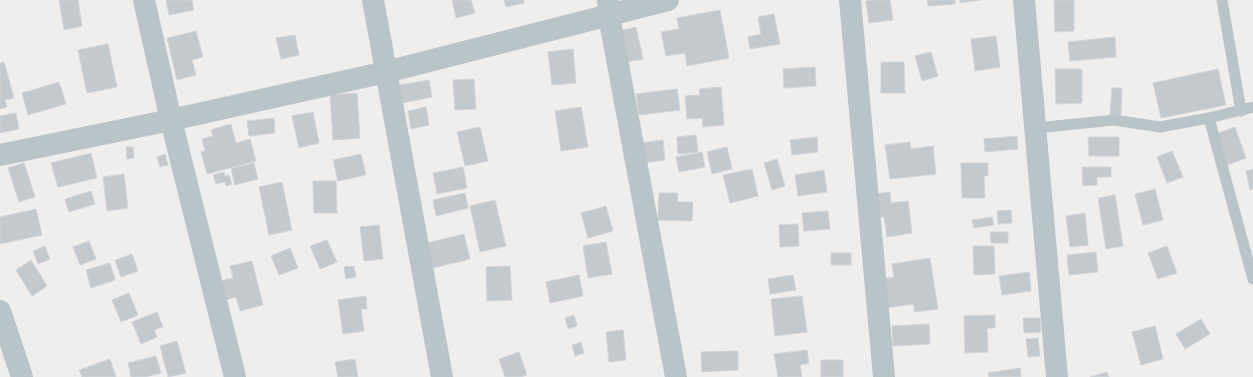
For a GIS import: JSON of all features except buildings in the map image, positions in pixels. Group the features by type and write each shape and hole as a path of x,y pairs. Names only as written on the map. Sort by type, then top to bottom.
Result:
{"street":[{"path":"144,0 171,120 235,377"},
{"path":"372,0 442,377"},
{"path":"0,155 171,120 386,72 609,8 668,0"},
{"path":"850,0 884,377"},
{"path":"1024,0 1058,377"},
{"path":"609,8 676,377"},
{"path":"0,311 22,377"}],"lane":[{"path":"1222,0 1241,111"},
{"path":"1036,128 1114,120 1160,127 1209,118 1253,107"},
{"path":"1209,118 1253,279"}]}
